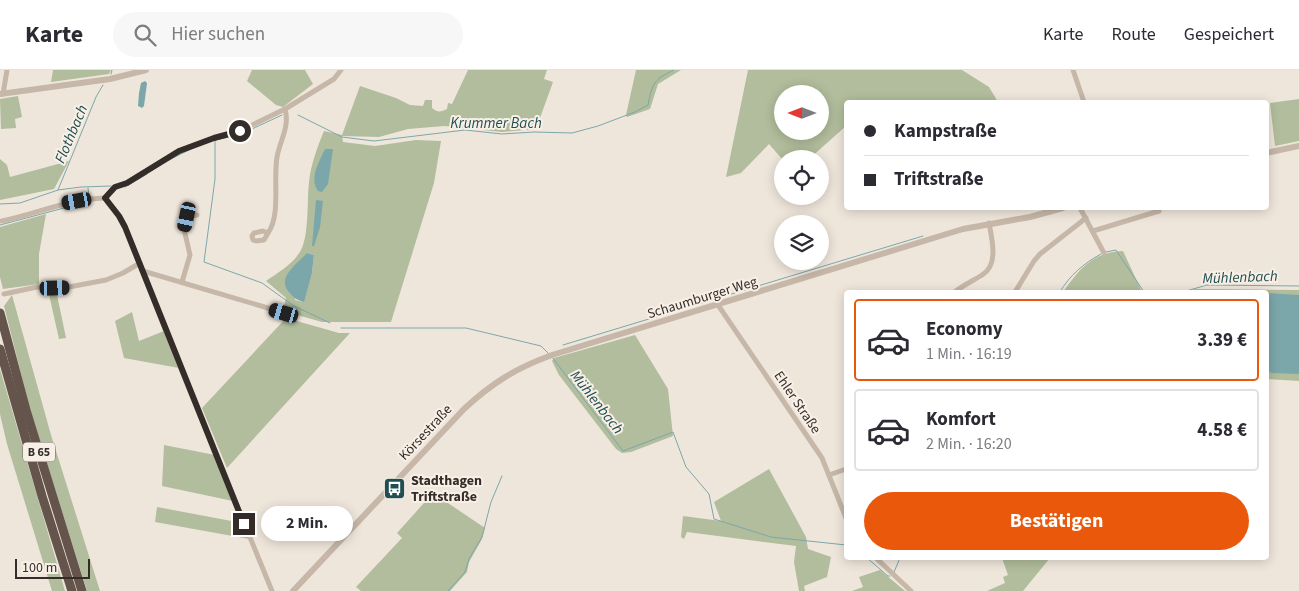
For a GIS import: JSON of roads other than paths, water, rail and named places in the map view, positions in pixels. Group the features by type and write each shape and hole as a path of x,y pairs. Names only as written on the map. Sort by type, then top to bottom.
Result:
{"highway":[{"name":"B 65","path":"0,313 26,410 82,591"},
{"name":"B 65","path":"0,349 42,496 72,591"}],"street":[{"path":"7,70 1,94 108,79 146,70"},
{"path":"2,221 27,216 66,203 105,198 115,187 127,183 179,151 240,131 285,109 334,79 341,70"},
{"path":"1073,70 1083,100"},
{"path":"268,233 274,219 277,157 286,129 287,116 285,109"},
{"path":"1269,151 1299,146"},
{"path":"105,198 125,227 172,348 272,591"},
{"name":"Schaumburger Weg","path":"523,366 963,229 1030,217 1056,210"},
{"path":"1081,210 1104,254"},
{"path":"1093,231 1159,211"},
{"path":"182,282 190,255 184,229 187,217 197,215"},
{"path":"1016,290 1040,254 1086,218"},
{"path":"958,290 985,274 990,268 993,255 990,223"},
{"path":"4,294 37,287 69,287 106,280 140,263"},
{"path":"143,271 288,314"},
{"name":"Ehler Straße","path":"718,305 818,452 844,513"},
{"name":"Körsestraße","path":"293,591 464,409 503,377 523,366"},
{"path":"829,475 844,470"},
{"path":"878,560 911,591"}],"water":[{"path":"145,81 147,83 144,106 142,108 138,106 139,93 141,83"},
{"path":"325,149 333,149 328,184 322,192 318,191 314,181"},
{"path":"316,200 323,201 320,227 314,246 312,246"},
{"path":"307,253 314,255 312,273 304,302 293,297 285,286 285,281 290,270"},
{"path":"1269,293 1299,295 1299,374 1269,372"}],"waterway":[{"name":"Flothbach","path":"111,74 112,70"},
{"name":"Krummer Bach","path":"298,115 342,137 374,141 465,130 502,134 534,132 572,133 598,126 648,105 655,83 662,76 674,70"},
{"name":"Flothbach","path":"58,190 96,97 103,85"},
{"name":"Krummer Bach","path":"215,140 239,135 282,115"},
{"name":"Mühlenbach","path":"215,140 215,179 204,262 262,283 294,306 330,323"},
{"name":"Krummer Bach","path":"169,160 191,149"},
{"name":"Krummer Bach","path":"125,187 147,174"},
{"name":"Flothbach","path":"0,204 20,203 58,190 111,186"},
{"name":"Krummer Bach","path":"88,188 89,196"},
{"name":"Krummer Bach","path":"68,207 88,202"},
{"name":"Krummer Bach","path":"0,225 64,208"},
{"path":"563,345 923,236"},
{"name":"Mühlenbach","path":"1106,252 1116,250 1143,290"},
{"name":"Mühlenbach","path":"1061,290 1078,270 1101,254"},
{"name":"Mühlenbach","path":"1190,290 1207,285 1299,286"},
{"name":"Mühlenbach","path":"341,328 466,328 541,346 549,354"},
{"name":"Mühlenbach","path":"552,357 623,451 673,432 686,467 709,494 714,519 771,537 844,545"},
{"path":"448,591 465,572 469,559 482,537 491,502 502,476"},
{"name":"Mühlenbach","path":"869,560 890,576"},
{"name":"Mühlenbach","path":"894,572 899,560"}],"place":[{"name":"Stadthagen Triftstraße","path":"395,488"}]}
